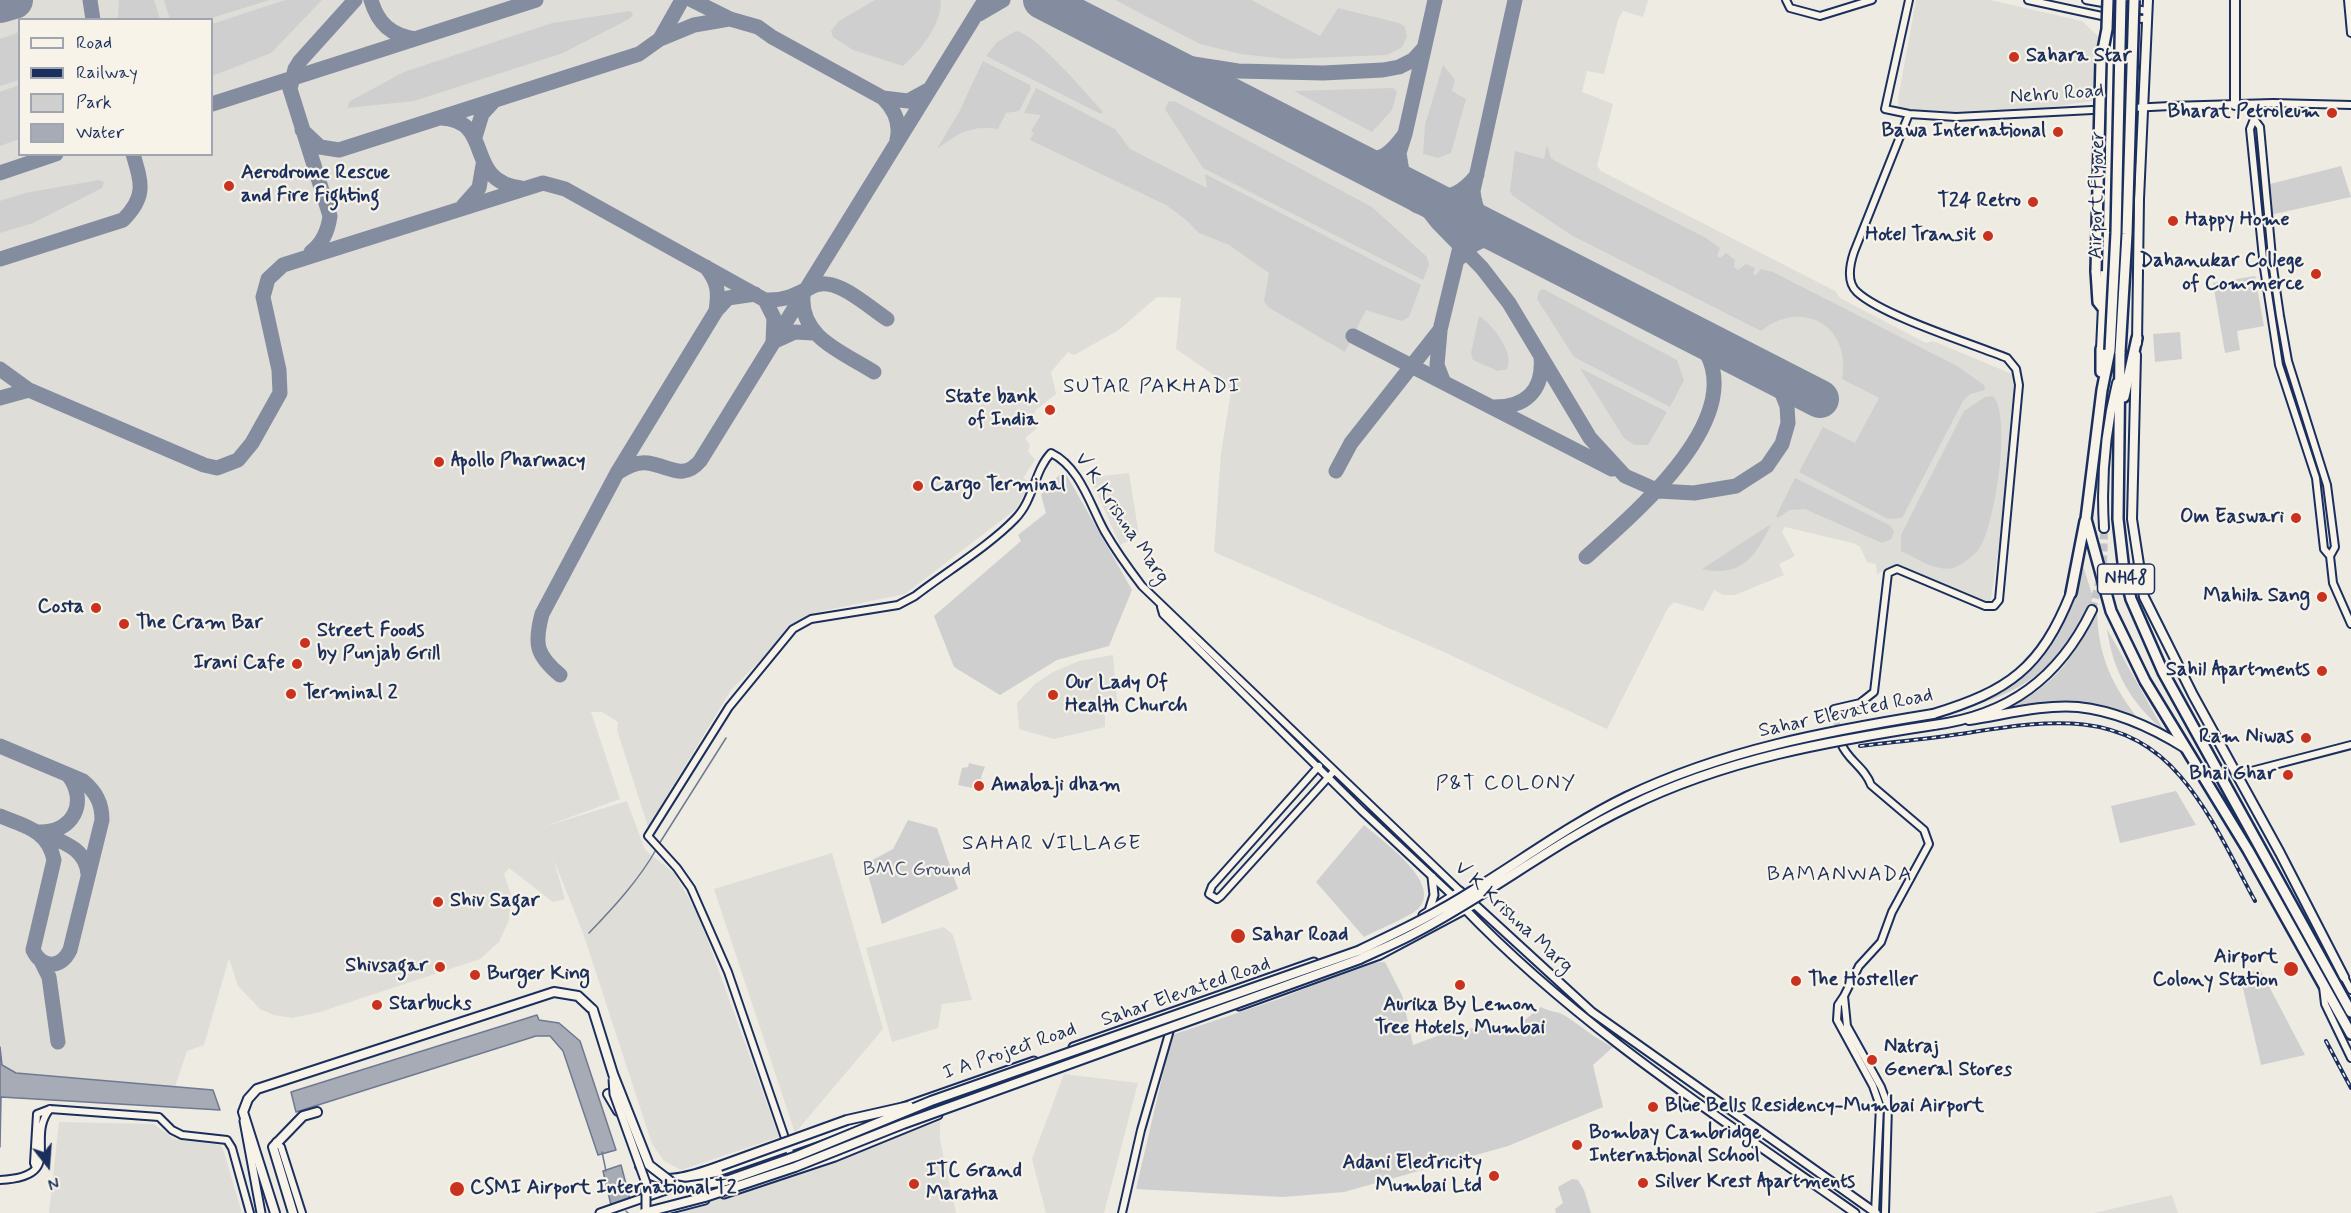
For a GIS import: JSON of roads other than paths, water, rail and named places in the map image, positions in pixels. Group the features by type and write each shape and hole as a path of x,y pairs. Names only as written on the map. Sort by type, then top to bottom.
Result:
{"highway":[{"name":"Airport Flyover","path":"2086,519 2102,390 2116,233 2121,0"},
{"name":"Airport Flyover","path":"2119,376 2127,234 2134,0"},
{"path":"2102,307 2098,302 2096,271 2101,60 2111,2"},
{"path":"2121,410 2137,338"},
{"name":"NH48","path":"2119,376 2121,410 2117,462 2118,519 2124,571 2131,599 2163,672 2212,764 2335,982 2351,1034"},
{"path":"2071,592 2086,519"},
{"name":"NH48","path":"2086,519 2108,599 2124,642 2200,769 2323,986 2351,1012"},
{"path":"2335,982 2344,977"}],"main road":[{"path":"2148,0 2140,158 2132,519 2144,597 2344,977"},
{"path":"2235,0 2235,105"},
{"path":"2105,350 2102,307 2110,157 2111,2"},
{"path":"2110,157 2140,158"},
{"path":"2104,528 2104,454 2110,411 2119,376"},
{"name":"Sahar Elevated Road","path":"243,1112 248,1099 257,1089 554,992 578,996 593,1010 613,1074 649,1165 675,1185 685,1187 726,1181 797,1156 931,1101 1358,951 1410,926 1473,891 1559,834 1658,783 1737,755 1825,731 1933,714 1975,701 2003,686 2031,664 2056,628 2071,592"},
{"path":"1969,720 2030,690 2062,661 2081,634 2092,610"},
{"name":"Sahar Elevated Road","path":"645,1213 705,1197 795,1167 903,1124 1359,959 1413,934 1563,842 1629,806 1738,763 1827,741 2077,707 2106,712 2154,729 2186,749"},
{"path":"1429,912 1434,895 1432,877"},
{"name":"I A Project Road","path":"600,1213 1357,948 1429,912 1460,891"},
{"name":"V K Krishna Marg","path":"1460,891 1589,1010 1876,1213"},
{"name":"V K Krishna Marg","path":"1453,896 1582,1018 1856,1213"},
{"path":"655,1213 678,1209 797,1171 900,1131 1009,1084 1343,970 1450,919 1474,905"},
{"path":"1450,919 1462,917 1475,919"},
{"path":"1582,1018 1589,1010"},
{"path":"613,1074 614,1094 646,1183 645,1213"},
{"path":"608,1094 618,1111 636,1160 646,1173 654,1177 672,1179 720,1166 847,1120 931,1101"},
{"path":"243,1112 261,1213"},
{"path":"243,1112 275,1213"},
{"path":"293,1213 274,1154 276,1142 303,1116 317,1112"}],"street":[{"path":"1786,0 1790,8 1820,16 1872,0"},
{"name":"Nehru Road","path":"1908,0 1885,109 1908,114 1979,116 2111,108 2349,103"},
{"path":"2028,0 2111,18 2146,15"},
{"path":"2086,0 2111,2 2146,15"},
{"path":"2348,0 2351,33"},
{"path":"2253,104 2254,119 2260,127 2273,268 2288,361 2327,485 2335,547 2330,556 2333,583 2351,624"},
{"path":"1835,714 1834,709 1860,703 1874,692 1888,573 1897,569 1985,606 1994,606 1999,600 2019,385 2016,369 2007,358 1888,310 1857,292 1850,275 1854,252 1908,114"},
{"name":"V K Krishna Marg","path":"790,1148 728,972 691,888 648,836 729,707 793,629 811,619 898,605 915,596 1016,518 1035,485 1044,460 1050,453 1061,458 1072,471 1130,570 1161,607 1163,614 1235,688 1453,896"},
{"name":"V K Krishna Marg","path":"1161,607 1168,609 1240,682 1460,891"},
{"path":"1235,688 1240,682"},
{"path":"1841,743 1850,758 1868,775 1871,785 1924,830 1929,844 1892,912 1881,942 1859,966 1844,996 1845,1020 1854,1047 1882,1099 1885,1213"},
{"path":"2236,775 2351,745"},
{"path":"1324,761 1212,886 1209,894 1217,899 1221,896 1334,771"},
{"path":"2344,977 2351,990"},
{"path":"2323,986 2325,1004 2351,1058"},
{"path":"1122,1213 1141,1130 1170,1030 1169,1012"},
{"path":"3,1182 27,1176 36,1168 33,1163 37,1114 50,1109 159,1117 172,1130 182,1135 227,1140 232,1148 250,1213"},
{"path":"1876,1213 1884,1116"},
{"path":"276,1142 281,1147 302,1213"},
{"path":"790,1148 797,1171"}],"water":[{"path":"537,1015 539,1020 559,1023 580,1041 616,1150 598,1155 563,1051 550,1036 536,1036 296,1112 291,1092"},
{"path":"0,1047 2,1065 16,1073 213,1090 220,1110 1,1097 0,1147"},
{"path":"621,1165 630,1199 611,1205 603,1171"}],"waterway":[{"path":"659,844 726,738"},
{"path":"589,933 634,882 657,848"},
{"path":"602,1152 606,1171"}],"tunnel":[{"path":"2092,610 2103,567 2104,528"},
{"path":"1835,714 1841,743"}],"railway":[{"path":"1860,746 2049,723 2105,728 2132,738 2157,753 2191,790 2221,837 2255,901"},
{"path":"2326,1041 2351,1088"}],"place":[{"name":"Sahara Star","path":"2014,57"},
{"name":"Bharat Petroleum","path":"2332,113"},
{"name":"Bawa International","path":"2058,132"},
{"name":"Aerodrome Rescue and Fire Fighting","path":"229,186"},
{"name":"T24 Retro","path":"2033,202"},
{"name":"Happy Home","path":"2173,221"},
{"name":"Hotel Transit","path":"1988,236"},
{"name":"Dahanukar College of Commerce","path":"2316,274"},
{"name":"State bank of India","path":"1050,410"},
{"name":"Apollo Pharmacy","path":"439,462"},
{"name":"Cargo Terminal","path":"918,486"},
{"name":"Om Easwari","path":"2296,518"},
{"name":"Mahila Sang","path":"2322,597"},
{"name":"Costa","path":"96,608"},
{"name":"The Cram Bar","path":"124,624"},
{"name":"Street Foods by Punjab Grill","path":"305,643"},
{"name":"Irani Cafe","path":"297,664"},
{"name":"Sahil Apartments","path":"2322,671"},
{"name":"Terminal 2","path":"291,694"},
{"name":"Our Lady Of Health Church","path":"1053,695"},
{"name":"Ram Niwas","path":"2306,738"},
{"name":"Bhai Ghar","path":"2288,775"},
{"name":"Amabaji dham","path":"979,786"},
{"name":"Shiv Sagar","path":"438,902"},
{"name":"Sahar Road","path":"1238,936"},
{"name":"Shivsagar","path":"440,967"},
{"name":"Airport Colony Station","path":"2291,969"},
{"name":"Burger King","path":"475,975"},
{"name":"The Hosteller","path":"1796,981"},
{"name":"Aurika By Lemon Tree Hotels, Mumbai","path":"1460,985"},
{"name":"Starbucks","path":"377,1005"},
{"name":"Natraj General Stores","path":"1872,1060"},
{"name":"Blue Bells Residency-Mumbai Airport","path":"1653,1107"},
{"name":"Bombay Cambridge International School","path":"1577,1145"},
{"name":"Adani Electricity Mumbai Ltd","path":"1494,1176"},
{"name":"Silver Krest Apartments","path":"1643,1183"},
{"name":"ITC Grand Maratha","path":"914,1184"},
{"name":"CSMI Airport International T2","path":"457,1189"}],"district":[{"name":"SUTAR PAKHADI","path":"1152,388"},
{"name":"P&T COLONY","path":"1506,785"},
{"name":"SAHAR VILLAGE","path":"1052,845"},
{"name":"BAMANWADA","path":"1840,876"}],"park label":[{"name":"BMC Ground","path":"917,871"}]}
